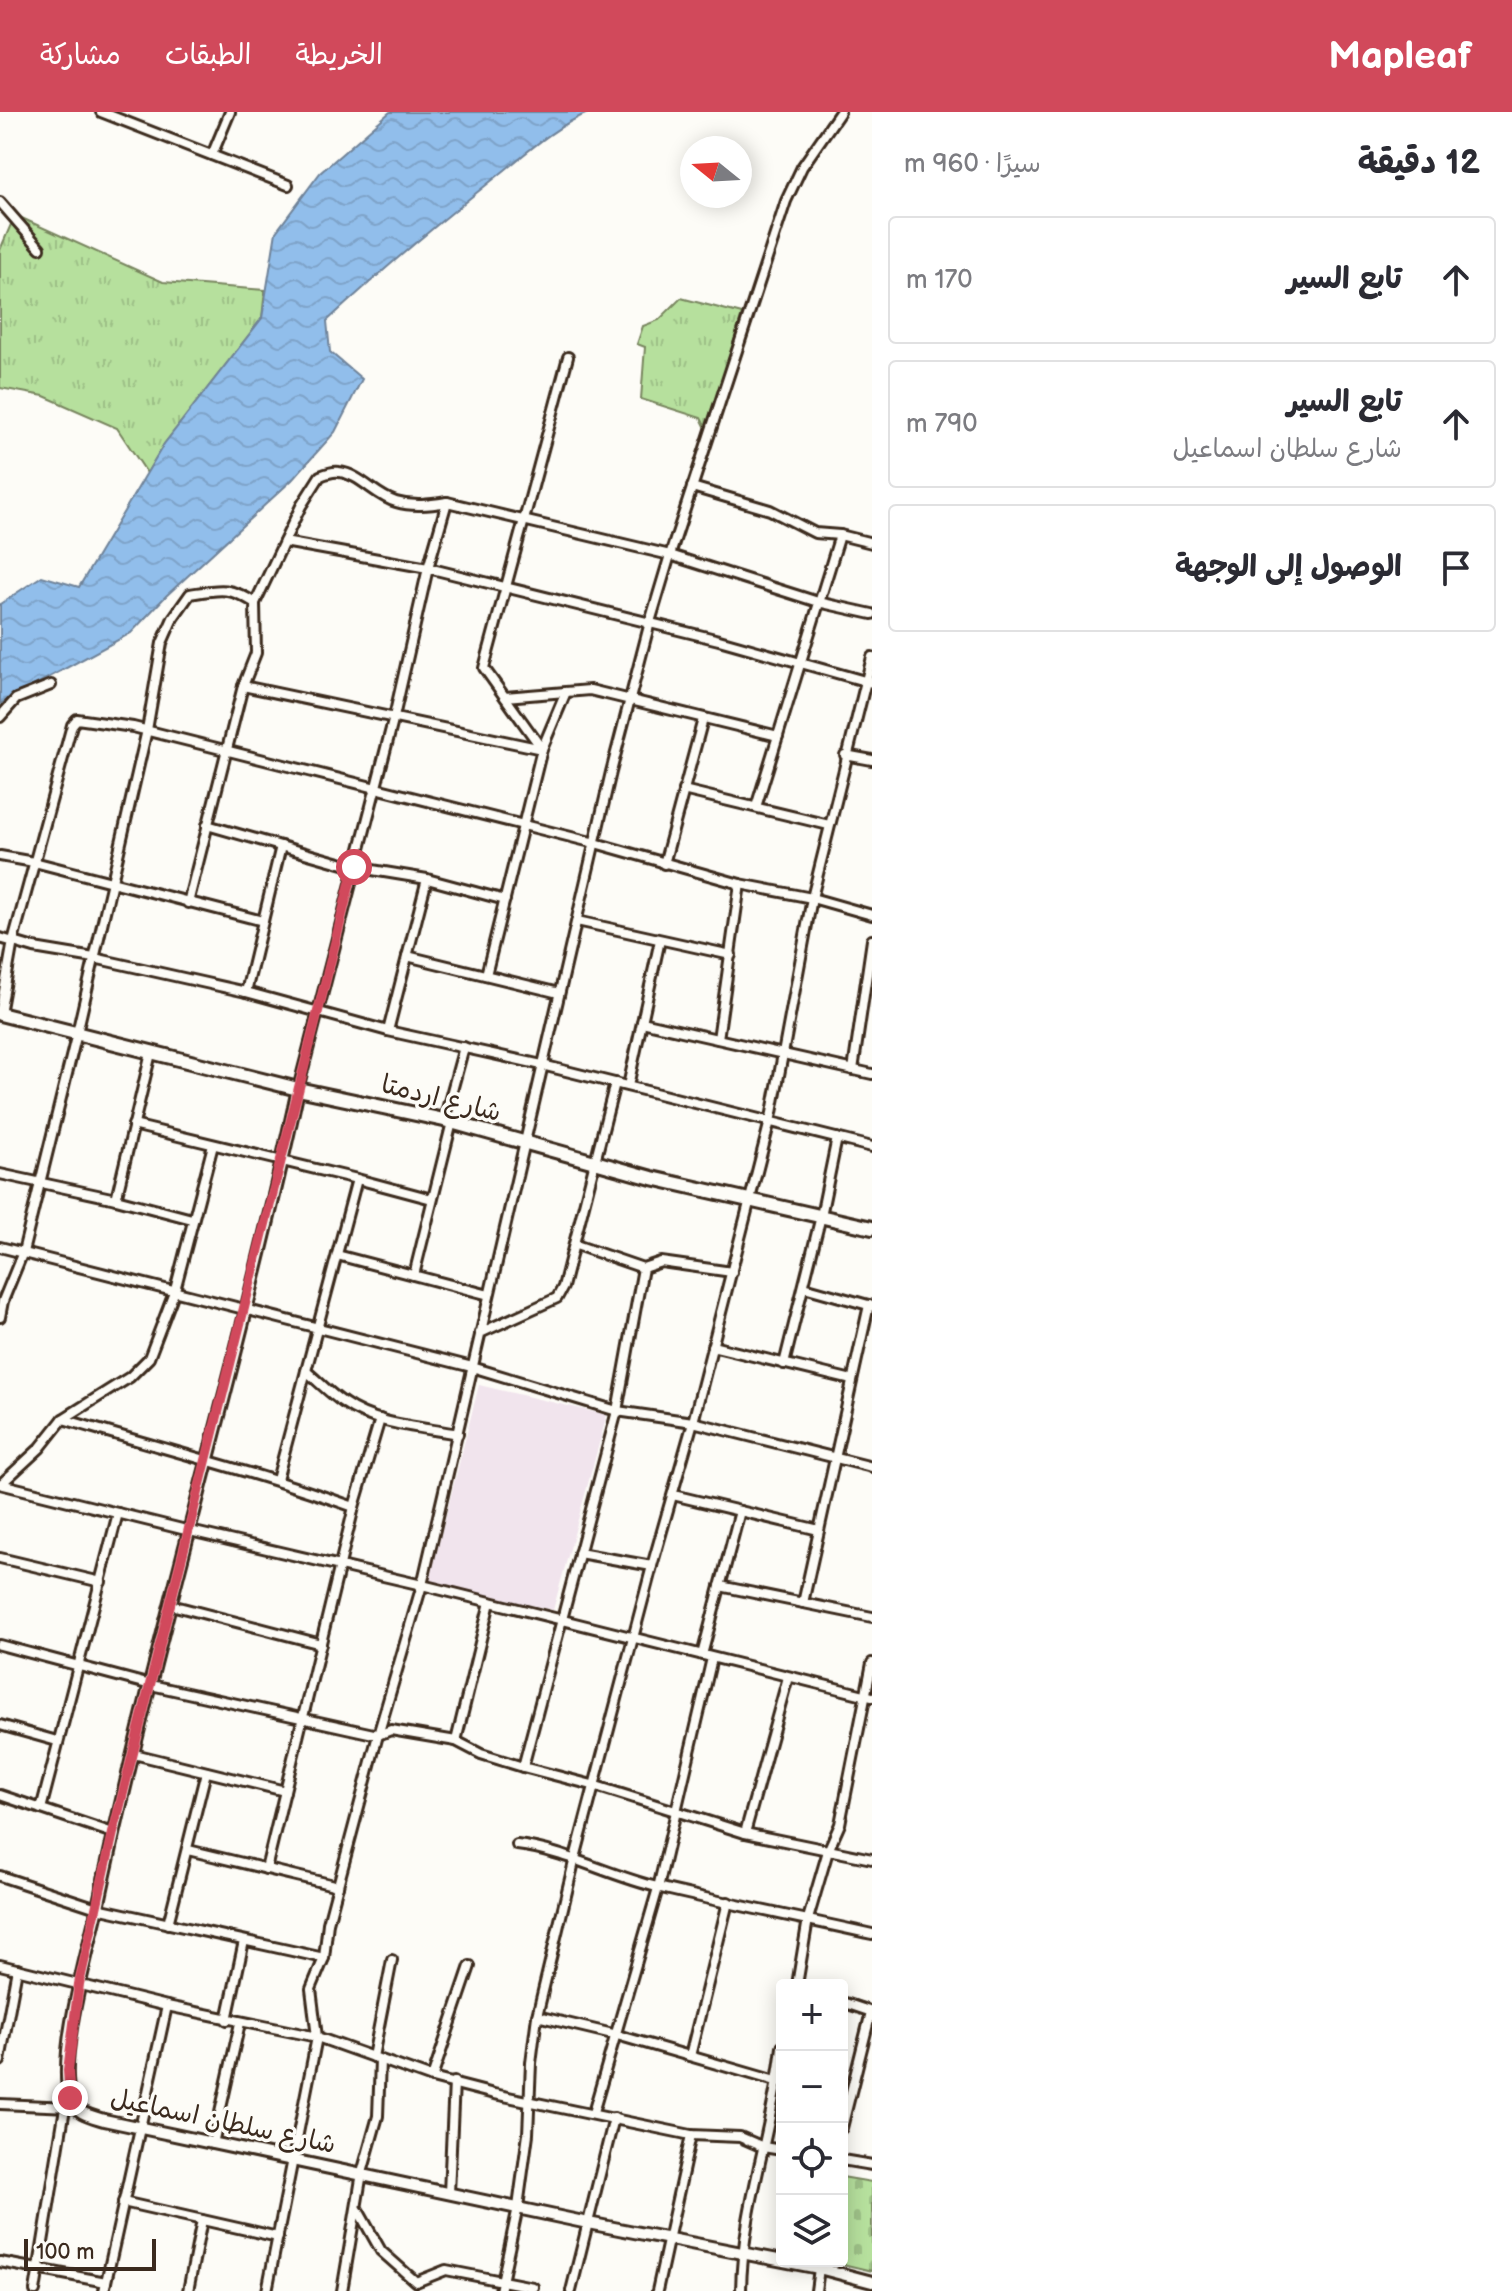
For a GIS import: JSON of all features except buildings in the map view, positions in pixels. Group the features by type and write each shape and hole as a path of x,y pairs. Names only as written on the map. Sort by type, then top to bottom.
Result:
{"main road":[{"name":"شارع اردمتا","path":"0,1014 298,1089 448,1121 596,1163 749,1201 872,1228"}],"street":[{"path":"101,112 288,185"},
{"path":"212,155 230,112"},
{"path":"267,2291 317,2037 311,1989 324,1958 328,1923 422,1585 559,993 650,622 786,201 802,167 840,112"},
{"path":"0,202 40,248"},
{"path":"542,749 484,668 568,357"},
{"path":"188,903 243,686 256,653 255,603 301,506 320,476 339,472 360,480 374,492 395,502 422,506 447,502 670,555 818,602 872,614"},
{"path":"692,487 770,510 815,533 872,543"},
{"path":"298,1089 447,502"},
{"path":"756,807 840,535"},
{"path":"284,542 428,568 650,622 868,682"},
{"path":"0,1317 3,1301 23,1252 77,1033 147,730 162,643 173,618 190,594 236,591 255,603"},
{"path":"500,2291 518,2207 528,2134 528,2101 537,2016 574,1862 770,1122 812,898 845,755 868,682 872,657"},
{"path":"0,717 16,699 51,685"},
{"path":"243,686 542,749"},
{"path":"505,697 590,690 778,736"},
{"path":"486,975 542,749 566,692"},
{"path":"0,1014 13,941 72,725 77,719 147,730 595,843 740,884 812,898 872,915"},
{"path":"664,864 703,719"},
{"path":"845,755 872,760"},
{"path":"683,790 829,825"},
{"path":"207,825 354,867 427,879 505,900"},
{"path":"246,992 281,846"},
{"path":"0,856 263,921"},
{"path":"388,1031 427,879"},
{"path":"718,1039 740,884"},
{"path":"577,921 731,955"},
{"path":"0,938 34,948 94,958 246,992 388,1031 542,1065 872,1147"},
{"path":"628,1086 660,940"},
{"path":"853,1070 868,989 872,940"},
{"path":"407,956 559,993"},
{"path":"642,1022 872,1074"},
{"path":"414,1275 464,1047"},
{"path":"116,1199 151,1053"},
{"path":"480,1333 557,1298 563,1287 615,1083"},
{"name":"شارع سلطان اسماعيل","path":"298,1089 208,1462 113,1833 79,1984 68,2071 70,2107 104,2120 139,2128 588,2223 819,2268 872,2282"},
{"path":"133,1125 432,1199"},
{"path":"784,1364 837,1138"},
{"path":"1,1484 40,1448 63,1419 141,1368 149,1358 175,1290 213,1145"},
{"path":"0,1174 192,1219"},
{"path":"277,1480 357,1179"},
{"path":"576,1245 643,1268 661,1262 732,1272"},
{"path":"0,1247 472,1367 617,1411 693,1422 872,1467"},
{"path":"337,1255 489,1295"},
{"path":"523,1767 617,1411 643,1268"},
{"path":"803,1603 870,1306 804,1287"},
{"path":"712,1346 852,1380"},
{"path":"306,1371 343,1403 380,1419 458,1434"},
{"path":"63,1419 277,1480 354,1507"},
{"path":"266,1869 354,1507 380,1419"},
{"path":"1,1484 868,1696"},
{"path":"673,1495 819,1530"},
{"path":"702,1655 740,1511"},
{"path":"41,1809 118,1513"},
{"path":"579,1553 652,1566"},
{"path":"0,1558 101,1582"},
{"path":"720,1586 872,1617"},
{"path":"456,1741 490,1602"},
{"path":"171,1605 321,1644"},
{"path":"0,1645 151,1685 378,1735 391,1730 456,1741 481,1754 745,1833 872,1859"},
{"path":"593,2113 658,1888 712,1658"},
{"path":"798,1979 808,1919 828,1851 840,1824 868,1696 872,1663"},
{"path":"745,1833 788,1677"},
{"path":"0,1725 57,1741"},
{"path":"134,1754 285,1791"},
{"path":"168,1924 206,1772"},
{"path":"0,1795 113,1833"},
{"path":"517,1845 542,1848 574,1862 658,1888 872,1934"},
{"path":"188,1850 338,1886"},
{"path":"0,1876 97,1908 324,1958"},
{"path":"690,2056 728,1902"},
{"path":"227,2020 244,1941"},
{"path":"342,2291 362,2173 378,2116 376,2058 392,1960"},
{"path":"0,1965 240,2023 317,2037 432,2078 528,2101 691,2135 740,2137 776,2149"},
{"path":"432,2078 470,1966"},
{"path":"0,2061 17,1969"},
{"path":"843,2123 872,2012 848,2004"},
{"path":"0,2262 105,2287 167,2006"},
{"path":"537,2016 617,2035 776,2081"},
{"path":"213,2144 240,2023"},
{"path":"449,2193 454,2082"},
{"path":"741,2291 741,2254 776,2094"},
{"path":"0,2104 70,2107 35,2291"},
{"path":"571,2291 614,2118"},
{"path":"657,2291 691,2135"},
{"path":"848,2161 872,2165"},
{"path":"123,2202 278,2237"},
{"path":"357,2209 381,2251 416,2287 446,2270 533,2287"},
{"path":"188,2291 202,2220"},
{"path":"816,2291 819,2268"}],"shaded area":[{"path":"479,1385 607,1415 553,1610 429,1582"}],"green space":[{"path":"15,215 163,282 265,290 262,318 164,444 147,473 117,428 44,396 0,388 0,250"},
{"path":"681,298 742,314 707,430 701,418 641,399 645,347 637,344 643,326 659,320"},
{"path":"848,2178 872,2182 872,2271 848,2265"}],"water":[{"path":"390,112 590,112 564,125 529,151 410,248 327,321 330,352 362,379 335,432 292,480 166,596 131,633 0,704 0,604 42,576 79,587 164,444 262,318 276,232 320,173"}],"route":[{"path":"70,2098 70,2044 79,1984 113,1833 354,867"}]}
